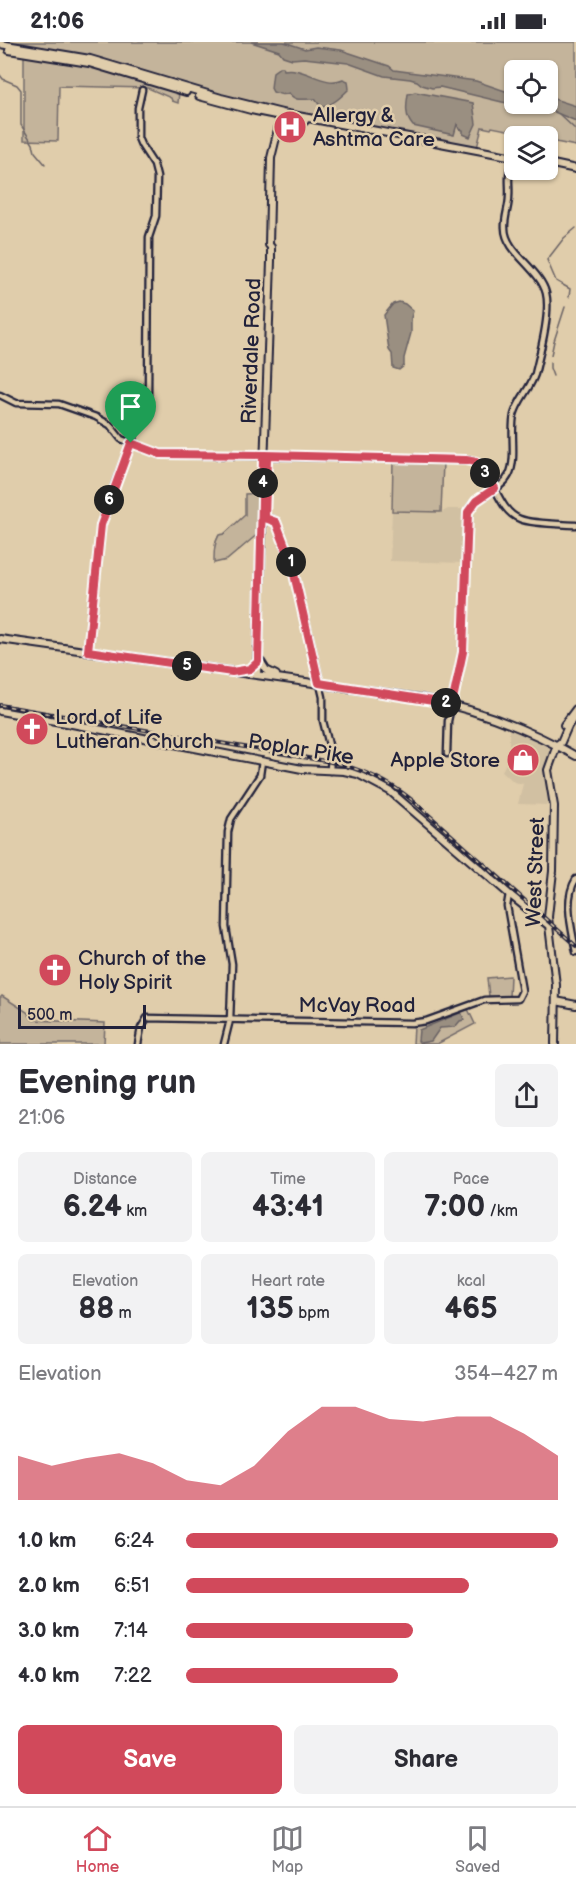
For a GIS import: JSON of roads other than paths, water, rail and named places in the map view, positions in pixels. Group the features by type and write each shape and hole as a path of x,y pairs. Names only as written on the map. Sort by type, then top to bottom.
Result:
{"main road":[{"path":"2,46 89,63 220,102 504,158"},
{"name":"Riverdale Road","path":"258,675 271,248 269,245 271,158 283,115"},
{"path":"558,167 576,171"},
{"path":"0,639 319,683 452,704 509,723 576,756"},
{"path":"232,672 250,669 260,662 266,670 288,679"},
{"path":"557,746 565,723 576,709"},
{"name":"Poplar Pike","path":"0,711 302,769 358,774 390,791 548,925"},
{"path":"557,746 576,714"},
{"name":"West Street","path":"555,1044 556,1001 548,925 553,871 554,806 548,770 557,746"},
{"path":"556,1001 576,1005"}],"street":[{"path":"88,651 101,525 148,401 149,237 156,211 156,171 138,138 138,108 142,90"},
{"path":"447,754 448,721 463,652 468,512 476,501 505,482 510,472 514,414 532,384 547,309 547,296 543,283 509,241 504,230 510,180"},
{"path":"0,395 16,403 56,404 96,417 110,425 121,439 160,454 469,460 482,467 509,511 519,519 576,525"},
{"path":"263,518 276,522 291,561 322,697 323,721 331,753 330,771"},
{"path":"224,1044 230,1020 231,957 226,927 228,832 231,819 260,775 262,761"},
{"path":"576,879 569,896 576,952"},
{"name":"McVay Road","path":"138,1044 141,1028 147,1018 412,1023 426,1021 484,1000 518,999 522,991 507,906 509,894"}],"waterway":[{"path":"0,75 21,90 21,125 33,144 35,152 45,164"},
{"path":"559,114 576,130"},
{"path":"569,297 570,289 556,281 547,260 564,238 576,228"},
{"path":"551,355 565,307"},
{"path":"550,362 553,376"}],"railway":[{"path":"0,705 331,762 364,772 384,781 412,800 576,946"}],"place":[{"name":"Allergy & Ashtma Care","path":"290,127"},
{"name":"Lord of Life Lutheran Church","path":"32,729"},
{"name":"Apple Store","path":"523,760"},
{"name":"Church of the Holy Spirit","path":"55,970"}]}
